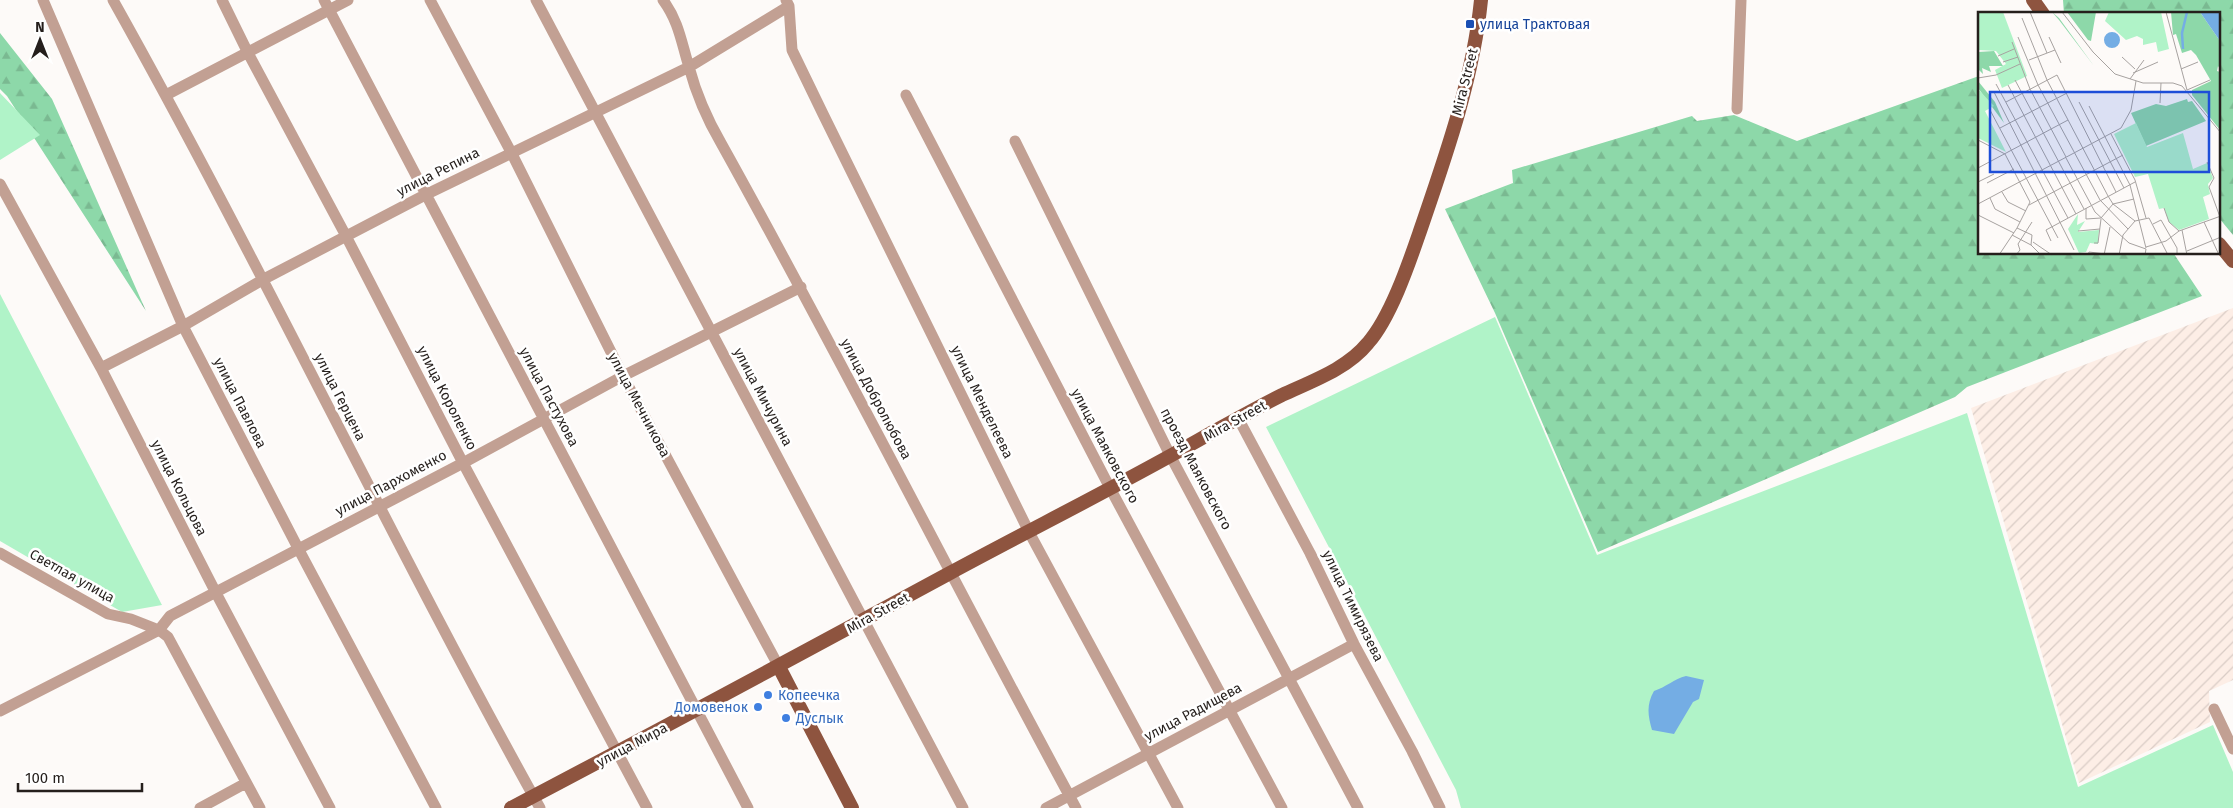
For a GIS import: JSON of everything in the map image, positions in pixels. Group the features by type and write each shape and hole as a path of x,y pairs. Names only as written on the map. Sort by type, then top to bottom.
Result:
{"main road":[{"name":"Mira Street","path":"779,667 951,573 1171,457 1238,418 1338,368 1368,344 1386,314 1405,274 1437,181 1463,98 1478,26 1481,0"},
{"path":"2033,0 2042,12"},
{"path":"2220,245 2233,261"},
{"name":"улица Мира","path":"511,808 537,802 618,752 779,667"},
{"name":"улица Мечникова","path":"779,667 852,808"}],"street":[{"name":"улица Павлова","path":"43,0 183,326 436,808"},
{"name":"улица Герцена","path":"113,0 264,279 379,506 537,802"},
{"name":"улица Короленко","path":"222,0 463,463 647,808"},
{"path":"166,95 248,53 326,5 348,0"},
{"name":"улица Мечникова","path":"430,0 511,152 623,376 779,667"},
{"name":"улица Мичурина","path":"536,0 865,620 962,808"},
{"name":"улица Добролюбова","path":"663,0 672,12 683,38 689,67 708,120 800,287 1076,808"},
{"path":"1737,109 1741,0"},
{"name":"улица Репина","path":"101,368 183,326 264,279 425,195 689,67 787,3"},
{"name":"улица Менделеева","path":"787,3 792,50 1029,532 1178,808"},
{"name":"улица Пастухова","path":"326,5 748,808"},
{"name":"улица Маяковского","path":"906,95 1110,488 1282,808"},
{"name":"проезд Маяковского","path":"1015,140 1171,457 1358,808"},
{"name":"улица Кольцова","path":"0,184 101,368 216,593 330,808"},
{"name":"улица Пархоменко","path":"0,711 159,630 170,616 299,550 623,376 800,287"},
{"name":"улица Тимирязева","path":"1238,418 1310,553 1354,644 1412,751 1440,808"},
{"name":"Светлая улица","path":"2,557 108,614 159,630"},
{"path":"159,630 168,637 260,808"},
{"name":"улица Радищева","path":"1046,808 1354,644"},
{"path":"2214,709 2233,749"},
{"path":"200,808 246,783"}],"shaded area":[{"path":"2233,308 2233,680 2209,691 2210,722 2079,783 1971,408"}],"green space":[{"path":"2063,0 2233,0 2233,235 2220,219 2220,12 2064,12"},
{"path":"0,33 52,99 146,311 7,96 0,89"},
{"path":"1978,76 1978,255 2175,255 2202,296 1967,387 1955,397 1598,552 1495,313 1445,209 1513,183 1512,170 1692,116 1697,121 1734,115 1797,141"},
{"path":"0,93 40,135 0,160"},
{"path":"0,294 162,605 122,612 0,541"},
{"path":"1495,317 1597,555 1967,413 2078,787 2213,725 2233,772 2233,808 1461,808 1456,790 1266,427"}],"water":[{"path":"1686,676 1704,680 1699,699 1693,702 1674,734 1652,730 1649,710 1654,691"}],"place":[{"name":"улица Трактовая","path":"1470,24"},
{"name":"Копеечка","path":"768,695"},
{"name":"Домовенок","path":"758,707"},
{"name":"Дуслык","path":"786,718"}]}
